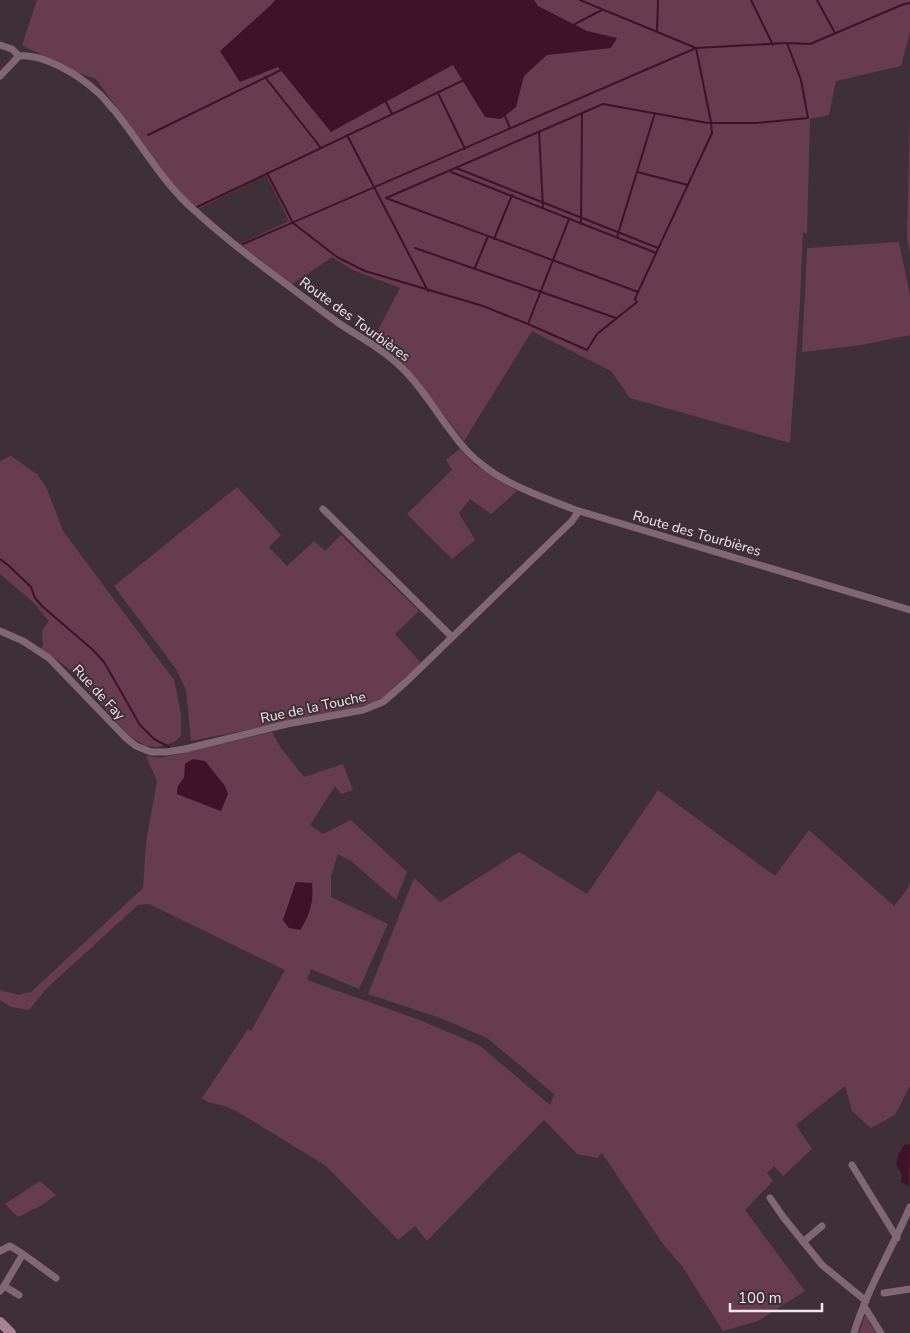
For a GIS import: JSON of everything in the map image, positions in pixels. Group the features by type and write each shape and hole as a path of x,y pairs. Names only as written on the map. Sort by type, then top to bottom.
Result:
{"main road":[{"path":"0,1322 11,1333"}],"street":[{"path":"0,44 12,49 19,56 0,76"},
{"name":"Route des Tourbières","path":"19,56 28,55 36,57 80,78 98,92 132,132 164,178 193,210 284,283 384,353 402,368 468,451 485,466 511,483 546,499 580,511 910,610"},
{"path":"323,509 452,637"},
{"name":"Rue de la Touche","path":"185,749 287,724 373,707 393,694 572,521 580,511"},
{"name":"Rue de Fay","path":"0,630 23,641 49,658 121,734 134,745 143,750 159,753 185,749"},
{"path":"852,1165 897,1238"},
{"path":"770,1198 803,1242 828,1270 843,1281 865,1304 881,1333"},
{"path":"854,1333 865,1304 910,1207"},
{"path":"803,1242 822,1226"},
{"path":"0,1252 10,1246 56,1278"},
{"path":"19,1295 2,1288 23,1254"},
{"path":"884,1293 910,1289"}],"shaded area":[{"path":"37,0 910,0 910,32 901,66 836,81 829,115 810,119 807,234 803,232 790,443 630,398 611,371 532,331 464,441 397,357 373,340 400,288 353,270 332,257 291,285 240,244 289,221 266,175 196,210 166,177 96,79 73,71 22,45"},
{"path":"275,0 534,0 538,6 587,31 617,38 611,48 547,55 524,76 516,107 501,119 485,117 453,65 331,132 278,67 240,82 220,51"},
{"path":"910,115 910,254 907,237"},
{"path":"899,242 910,295 910,335 862,345 802,352 807,248"},
{"path":"460,449 475,465 517,491 491,514 470,499 459,513 475,540 452,559 407,514 452,470 446,460"},
{"path":"11,456 37,474 47,489 63,531 174,680 181,714 181,736 174,742 157,747 146,746 129,736 73,672 41,648 43,645 42,630 49,621 33,602 0,574 0,461"},
{"path":"237,487 281,535 269,547 287,566 314,541 325,551 341,535 419,611 395,634 421,663 393,691 375,702 346,710 191,741 186,690 176,669 114,586"},
{"path":"272,732 281,748 304,777 343,764 353,790 341,794 335,786 310,825 323,834 351,820 407,872 396,900 351,861 338,854 331,876 331,897 388,924 359,989 311,969 307,980 417,1019 479,1045 550,1105 554,1094 487,1038 443,1019 368,994 414,878 440,902 519,852 587,894 658,790 775,876 809,830 894,906 908,888 910,881 910,1086 895,1115 871,1128 852,1111 845,1086 796,1125 812,1149 783,1176 774,1166 767,1173 773,1181 745,1210 805,1291 758,1321 723,1331 682,1266 663,1244 602,1153 597,1158 577,1154 544,1120 427,1241 415,1226 398,1240 326,1166 243,1115 228,1107 208,1102 202,1098 248,1029 251,1031 285,970 149,904 138,905 47,988 29,1010 11,1007 0,1000 0,990 19,995 31,992 143,888 146,842 157,781 146,756 160,758","holes":["184,778 221,811 177,794 178,786","296,882 289,928 283,920"]},
{"path":"193,759 205,761 225,786 228,794 221,811 177,794 178,786 184,778 185,764"},
{"path":"296,882 312,883 310,908 300,930 289,928 283,920"},
{"path":"905,1144 910,1145 909,1186 901,1182 902,1174 896,1164 899,1153"},
{"path":"40,1181 56,1195 42,1205 18,1217 5,1204"},
{"path":"865,1315 876,1333 859,1333"}],"waterway":[{"path":"267,173 293,223 337,257 365,271 483,306 587,350 597,334 637,302 635,299 638,292 712,133 696,48 580,0"},
{"path":"657,32 658,0"},
{"path":"751,0 773,45"},
{"path":"817,0 835,33"},
{"path":"243,244 696,48 787,43 810,44 910,3"},
{"path":"573,25 602,10"},
{"path":"638,292 386,198 603,104 708,123 757,123 808,118 801,80 787,43"},
{"path":"148,135 283,69"},
{"path":"265,77 321,148"},
{"path":"195,208 464,80"},
{"path":"438,93 465,149"},
{"path":"385,100 392,114"},
{"path":"617,237 655,113"},
{"path":"504,114 510,128"},
{"path":"581,224 582,114"},
{"path":"539,132 543,207"},
{"path":"347,135 428,291"},
{"path":"456,168 658,248"},
{"path":"451,172 656,253"},
{"path":"637,172 688,185"},
{"path":"494,239 512,195"},
{"path":"528,324 569,219"},
{"path":"475,268 488,236"},
{"path":"415,248 616,318"},
{"path":"0,559 31,587 35,598 43,607 92,649 104,662 140,725 154,739 169,747"}]}
